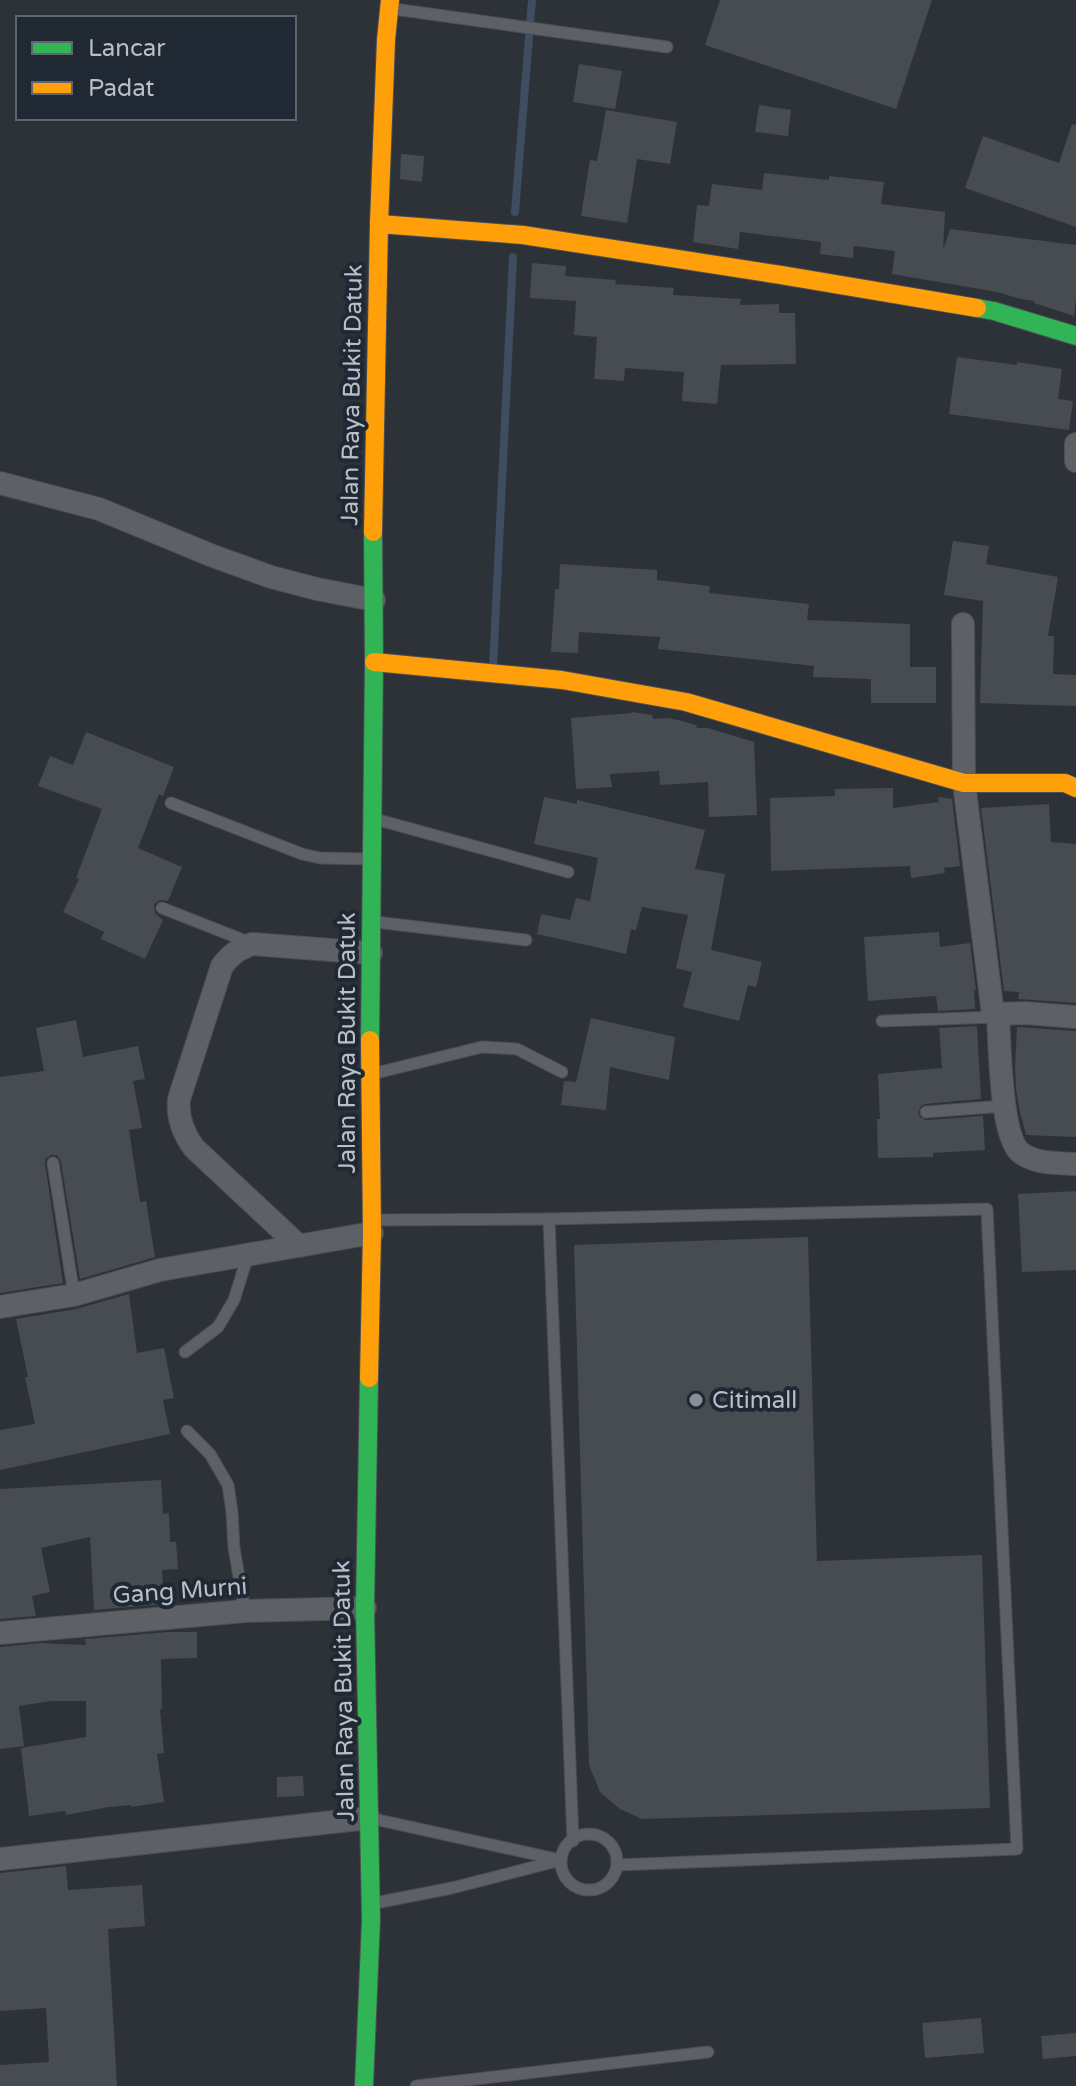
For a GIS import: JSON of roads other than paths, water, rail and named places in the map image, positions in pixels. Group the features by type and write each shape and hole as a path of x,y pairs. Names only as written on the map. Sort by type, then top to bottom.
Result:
{"street":[{"name":"Jalan Raya Bukit Datuk","path":"364,2086 370,1904 365,1608 372,1226 370,1075 374,600 379,224 390,4"},
{"path":"379,224 523,235 781,275 994,311 1076,336"},
{"path":"1076,444 1076,461"},
{"path":"0,483 99,509 271,577 374,600"},
{"path":"963,624 964,783 1010,1137 1020,1152 1044,1162 1076,1164"},
{"path":"374,662 562,680 686,702 964,783 1065,783 1076,788"},
{"path":"299,1246 194,1148 186,1138 178,1112 179,1099 222,966 230,955 252,944 371,953"},
{"path":"995,1015 1025,1013 1076,1017"},
{"path":"0,1307 74,1295 160,1270 299,1246 372,1226"},
{"name":"Gang Murni","path":"0,1633 245,1611 365,1608"},
{"path":"0,1859 369,1818"}],"lane":[{"path":"390,4 667,47"},
{"path":"171,803 302,854 320,858 372,859"},
{"path":"372,819 568,872"},
{"path":"162,908 252,944"},
{"path":"371,922 526,940"},
{"path":"882,1021 995,1015"},
{"path":"370,1075 482,1047 517,1049 562,1072"},
{"path":"926,1112 1004,1106"},
{"path":"53,1163 74,1295"},
{"path":"372,1226 987,1209 1017,1849 617,1865"},
{"path":"549,1219 573,1841"},
{"path":"185,1352 218,1327 234,1300 248,1254"},
{"path":"187,1431 210,1454 228,1485 234,1548 245,1611"},
{"path":"369,1818 561,1860"},
{"path":"587,1834 606,1839 616,1855 617,1865 609,1882 601,1888 585,1890 570,1883 561,1860 564,1850 587,1834"},
{"path":"370,1904 452,1888 561,1860"},
{"path":"416,2086 708,2052"}],"waterway":[{"path":"515,212 532,0"},
{"path":"493,667 513,257"}],"place":[{"name":"Citimall","path":"696,1400"}]}
